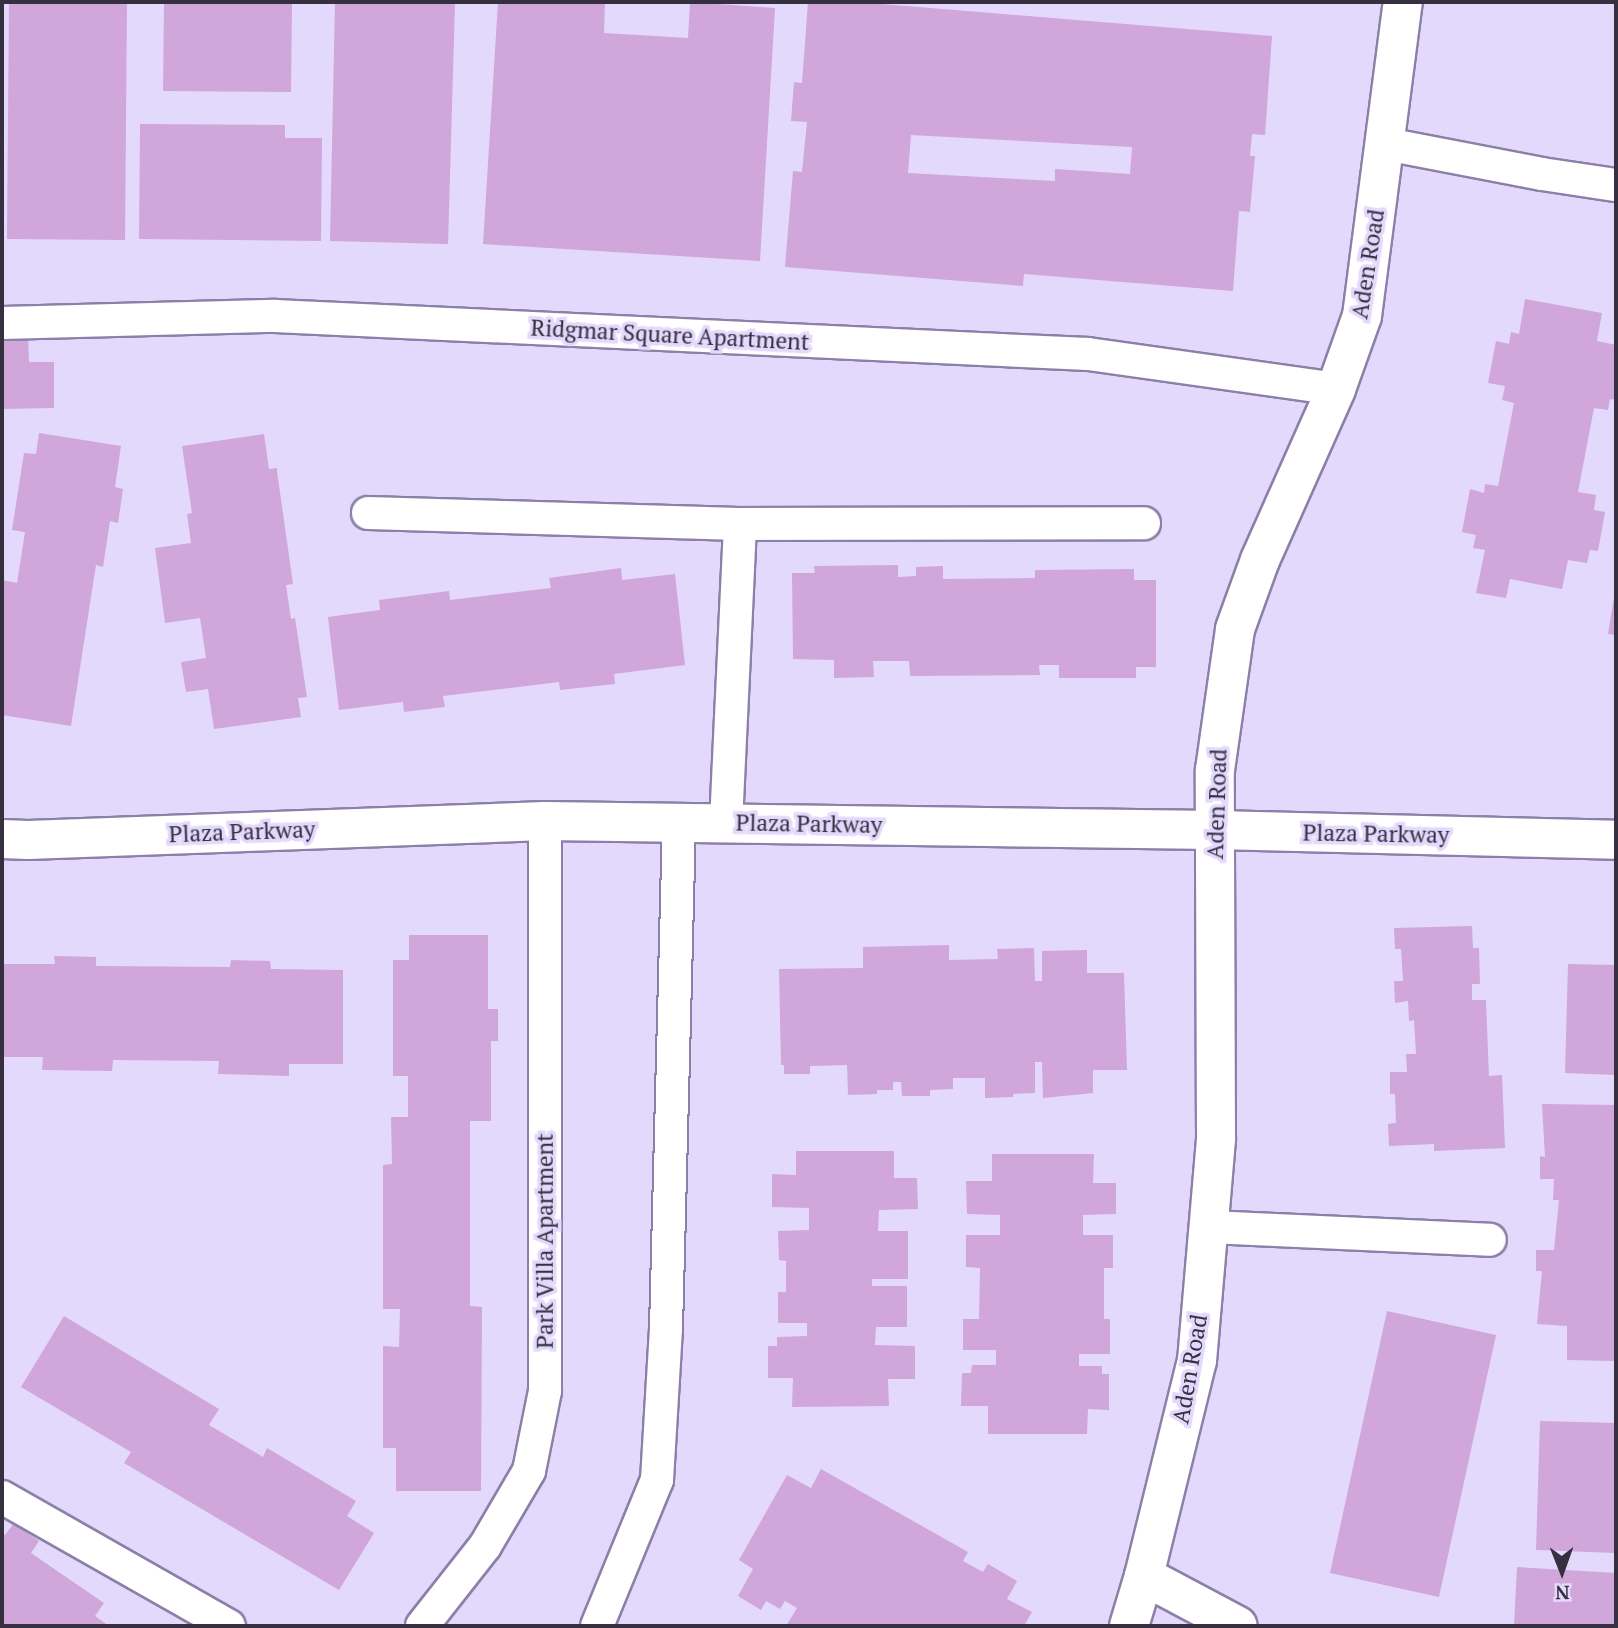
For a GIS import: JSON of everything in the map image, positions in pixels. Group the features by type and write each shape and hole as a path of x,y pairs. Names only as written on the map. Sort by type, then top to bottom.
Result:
{"street":[{"name":"Aden Road","path":"1129,1626 1144,1576 1197,1361 1216,1138 1215,770 1235,629 1259,560 1336,389 1362,316 1404,2"},
{"name":"Plaza Parkway","path":"2,839 28,841 545,821 1215,830 1616,840"},
{"path":"1144,1576 1238,1626"}],"lane":[{"path":"1386,144 1616,185"},
{"name":"Ridgmar Square Apartment","path":"2,323 275,316 1060,353 1336,389"},
{"path":"368,513 740,524 1144,523"},
{"path":"726,823 740,524"},
{"name":"Park Villa Apartment","path":"422,1626 485,1546 529,1471 545,1391 545,821"},
{"path":"597,1626 657,1480 666,1329 679,823"},
{"path":"1209,1227 1490,1240"},
{"path":"2,1497 229,1626"}],"building":[{"path":"9,2 127,2 125,240 7,239"},
{"path":"164,2 292,2 291,92 163,91"},
{"path":"335,2 455,2 448,244 330,241"},
{"path":"498,2 605,2 604,33 688,38 690,2 775,8 760,261 483,244"},
{"path":"808,2 858,2 1272,36 1265,135 1252,134 1250,156 1255,156 1250,212 1239,211 1233,291 1024,274 1023,286 785,267 793,171 802,172 807,122 791,121 794,82 802,83","holes":["911,135 1132,147 1130,174 1055,169 1055,181 908,173"]},
{"path":"140,124 285,125 285,138 322,138 321,241 139,239"},
{"path":"1525,299 1602,313 1597,341 1616,345 1616,400 1610,399 1608,410 1594,408 1578,492 1596,495 1594,510 1605,512 1598,551 1590,550 1587,563 1568,560 1562,589 1510,579 1506,598 1476,593 1485,550 1473,548 1476,535 1462,532 1470,489 1484,493 1485,484 1498,486 1514,403 1502,400 1505,386 1488,383 1496,341 1509,344 1511,332 1519,334"},
{"path":"28,336 29,362 54,362 54,408 2,409 2,337"},
{"path":"39,433 121,446 115,487 123,489 118,523 110,521 103,567 96,565 71,726 2,715 2,580 17,583 25,532 12,530 24,453 36,454"},
{"path":"264,434 269,469 277,468 293,584 286,585 291,619 295,618 307,697 298,698 301,717 214,729 208,689 186,692 181,662 206,658 200,618 165,623 155,548 191,543 187,514 192,513 182,446"},
{"path":"898,565 898,577 916,576 916,567 943,566 943,579 1035,578 1035,570 1134,569 1134,580 1156,580 1156,667 1136,667 1136,678 1059,678 1059,665 1039,665 1040,675 910,676 909,661 873,661 874,677 834,678 834,660 793,659 792,573 815,573 814,566"},
{"path":"621,568 622,580 675,574 685,665 614,674 615,684 560,690 559,682 443,696 445,707 404,712 403,702 339,710 328,617 380,610 379,600 449,591 450,600 551,588 549,578"},
{"path":"1616,591 1616,635 1608,634"},
{"path":"1472,926 1473,948 1479,948 1480,984 1472,984 1472,1000 1486,1000 1489,1076 1502,1075 1505,1148 1434,1151 1434,1144 1389,1146 1388,1124 1396,1123 1395,1094 1390,1094 1390,1072 1407,1072 1406,1054 1416,1054 1414,1020 1409,1021 1408,1001 1395,1003 1394,981 1403,981 1401,949 1395,949 1394,928"},
{"path":"409,935 488,935 488,1009 498,1009 498,1041 491,1041 491,1121 470,1121 470,1306 482,1307 481,1491 396,1491 396,1448 383,1448 383,1346 399,1347 400,1309 383,1309 383,1165 392,1164 391,1117 408,1117 408,1076 393,1076 393,960 409,960"},
{"path":"949,945 949,960 998,959 997,949 1034,948 1035,981 1042,981 1042,951 1087,950 1087,973 1124,973 1127,1070 1093,1070 1093,1093 1043,1098 1042,1062 1035,1062 1035,1093 1013,1094 1013,1097 985,1098 985,1078 953,1078 953,1089 930,1090 930,1096 902,1096 901,1082 893,1082 893,1090 877,1090 877,1094 848,1095 847,1065 810,1066 810,1074 784,1074 784,1065 781,1065 779,969 863,968 863,947"},
{"path":"54,956 96,957 96,966 230,967 231,960 270,961 271,969 343,970 343,1064 289,1064 289,1076 218,1074 219,1061 113,1060 112,1071 42,1070 43,1057 2,1057 2,964 55,964"},
{"path":"1568,964 1616,965 1616,1075 1565,1073"},
{"path":"1542,1104 1616,1105 1616,1361 1567,1360 1567,1326 1537,1324 1542,1271 1536,1271 1536,1250 1554,1250 1559,1200 1553,1200 1554,1179 1540,1179 1540,1156 1545,1157"},
{"path":"796,1151 894,1151 894,1178 917,1178 918,1209 879,1210 878,1231 908,1231 908,1279 872,1279 872,1286 907,1286 907,1327 876,1327 875,1345 915,1346 915,1379 888,1379 889,1406 792,1407 793,1378 768,1378 768,1346 777,1346 777,1337 807,1336 807,1323 778,1323 778,1292 786,1292 786,1261 779,1260 778,1231 809,1230 809,1208 772,1207 772,1174 796,1175"},
{"path":"992,1154 1094,1154 1093,1183 1116,1183 1116,1214 1083,1215 1083,1235 1113,1235 1113,1268 1104,1268 1104,1319 1110,1319 1110,1354 1079,1354 1079,1366 1102,1366 1102,1374 1109,1374 1109,1410 1088,1409 1087,1434 988,1434 988,1406 961,1406 962,1373 971,1373 972,1365 996,1365 996,1350 963,1350 963,1319 979,1319 980,1268 966,1267 966,1235 1000,1235 1000,1215 967,1214 966,1181 992,1181"},
{"path":"1387,1311 1496,1335 1439,1597 1330,1573"},
{"path":"64,1316 219,1409 209,1425 263,1457 267,1448 356,1501 347,1516 374,1533 339,1590 124,1463 131,1452 21,1387"},
{"path":"1540,1421 1616,1423 1616,1553 1536,1550"},
{"path":"821,1469 968,1552 963,1561 983,1572 988,1564 1017,1581 1007,1599 1032,1612 1024,1626 786,1626 797,1608 785,1601 780,1609 766,1601 761,1610 738,1596 753,1569 739,1560 787,1475 811,1488"},
{"path":"14,1523 39,1541 31,1553 104,1603 95,1616 109,1626 2,1626 2,1533 5,1535"},
{"path":"1517,1567 1616,1573 1616,1626 1514,1626"}]}
